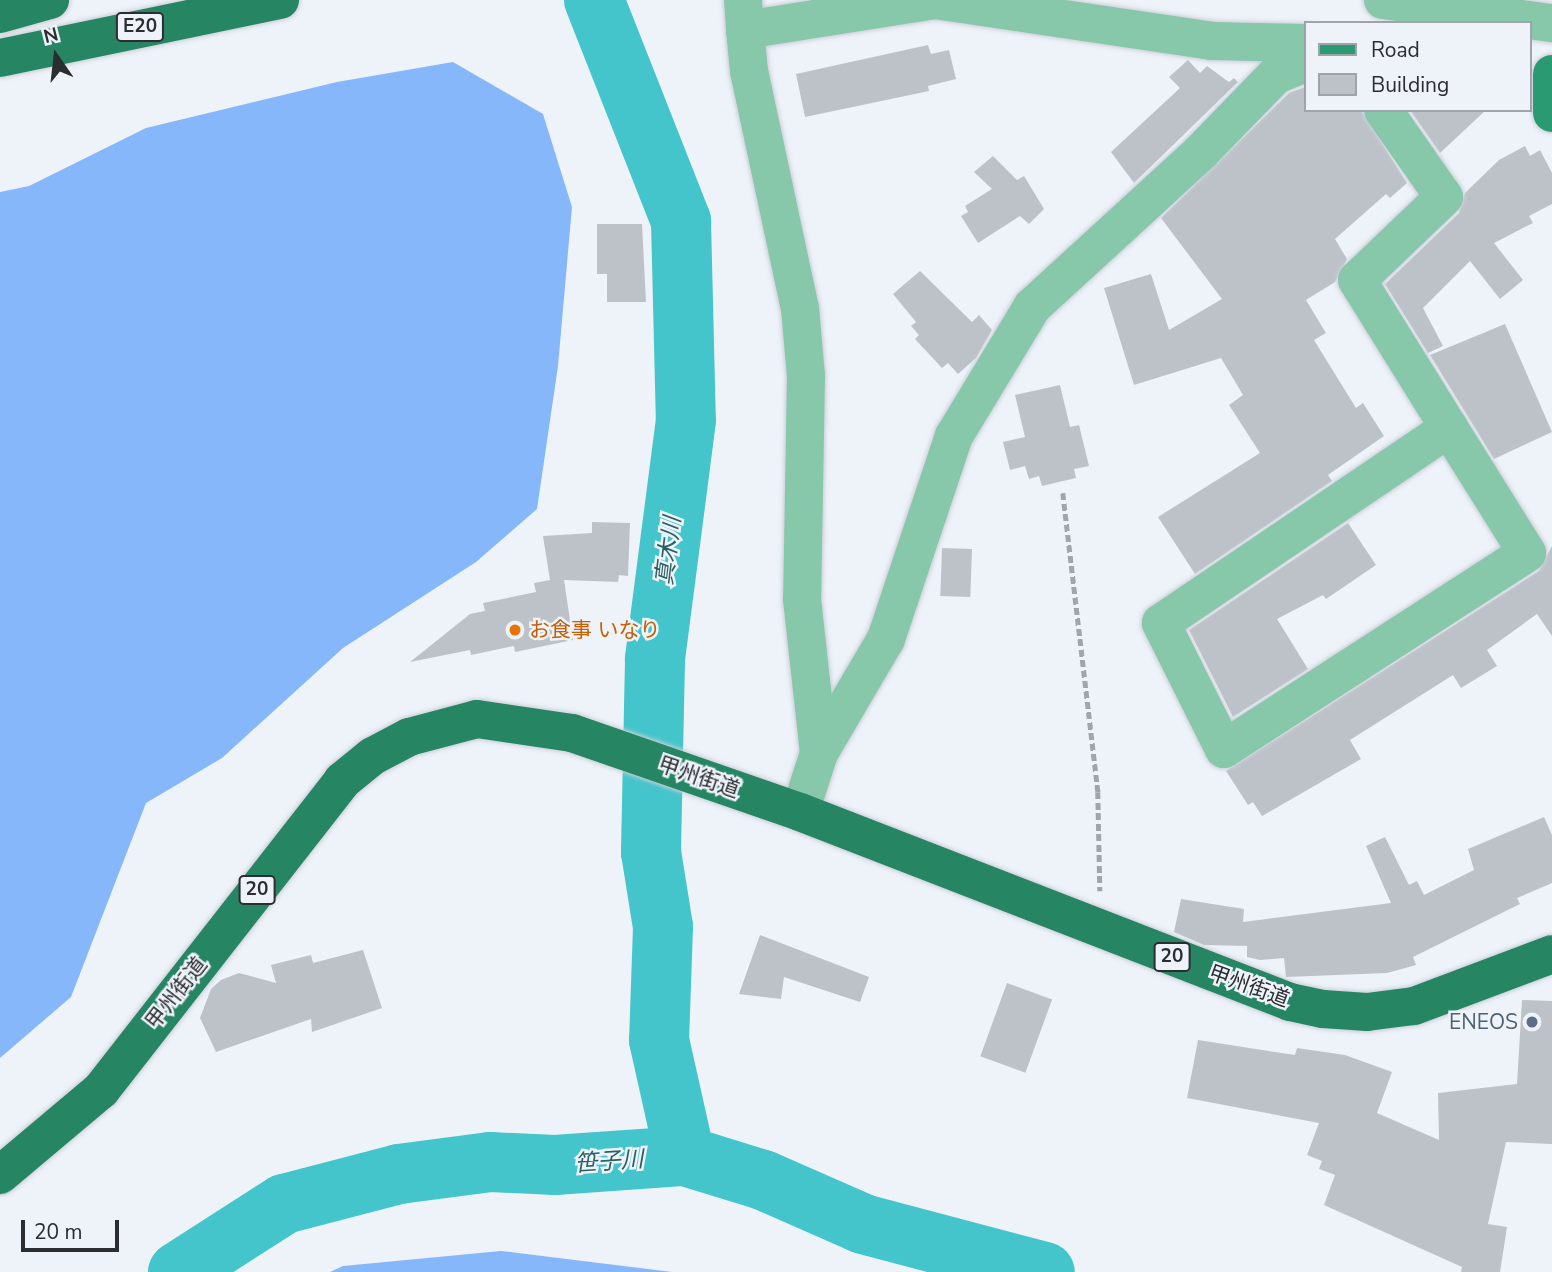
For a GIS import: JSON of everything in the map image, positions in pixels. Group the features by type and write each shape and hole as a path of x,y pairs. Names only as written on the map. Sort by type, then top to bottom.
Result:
{"highway":[{"path":"0,14 50,0"},
{"name":"E20","path":"0,58 280,0"},
{"name":"甲州街道","path":"0,1175 101,1090 342,781 373,756 409,737 477,719 572,733 782,806 1228,979 1324,1009 1367,1012 1415,1006 1552,954"}],"street":[{"path":"819,753 802,599 806,376 800,308 749,71 744,15 935,0 1212,41 1304,43"},
{"path":"1383,0 1552,23"},
{"path":"782,806 819,753 886,639 954,436 1032,307 1202,152 1276,75 1304,63"},
{"path":"1384,112 1444,197 1357,280 1527,553 1224,749 1161,624 1449,428"}],"path":[{"path":"1063,493 1098,792 1100,906"}],"shaded area":[{"path":"453,62 543,114 572,207 558,366 537,509 476,562 343,648 222,758 146,803 71,997 0,1058 0,192 29,186 146,128 337,82"},
{"path":"501,1251 672,1272 330,1272 343,1266"}],"building":[{"path":"928,45 931,54 949,50 956,79 928,86 929,91 805,117 796,74"},
{"path":"1188,60 1200,73 1207,66 1229,82 1234,78 1238,82 1134,183 1111,152 1180,88 1169,77"},
{"path":"1304,87 1304,112 1362,112 1407,183 1390,198 1386,194 1335,239 1347,259 1335,282 1306,300 1326,333 1314,340 1356,408 1363,403 1384,436 1328,475 1332,481 1195,574 1158,517 1260,453 1229,405 1243,395 1221,358 1134,385 1104,288 1151,274 1169,330 1222,299 1161,218 1289,93"},
{"path":"1411,112 1484,112 1440,153"},
{"path":"1525,146 1530,156 1540,150 1552,173 1552,204 1529,216 1533,223 1494,243 1523,280 1500,299 1470,261 1423,308 1443,346 1428,353 1385,284 1459,213 1465,193 1499,160"},
{"path":"993,156 1017,180 1024,176 1044,209 1029,224 1020,216 978,243 961,216 968,212 965,206 992,189 974,172"},
{"path":"597,224 642,224 646,302 607,302 607,274 597,274"},
{"path":"920,271 972,322 979,315 992,330 976,358 958,374 948,363 942,368 915,339 919,335 911,326 916,322 893,294"},
{"path":"1505,324 1552,432 1494,459 1430,355"},
{"path":"1060,385 1070,427 1079,425 1089,466 1074,469 1076,478 1042,486 1039,476 1029,479 1025,466 1010,470 1003,442 1025,437 1015,395"},
{"path":"592,522 630,523 628,576 619,575 618,582 564,580 573,640 515,652 514,646 471,655 470,650 410,662 470,614 485,611 483,603 536,592 534,583 550,580 543,536 592,533"},
{"path":"1348,523 1376,565 1326,599 1323,595 1277,619 1308,669 1233,717 1189,630"},
{"path":"1552,546 1552,636 1537,614 1487,650 1497,666 1461,688 1453,675 1350,740 1361,759 1262,816 1253,802 1248,805 1226,771 1539,571"},
{"path":"942,548 972,549 970,597 940,596"},
{"path":"1544,817 1552,835 1552,883 1517,898 1520,904 1413,957 1416,965 1387,973 1286,977 1284,958 1260,960 1247,957 1247,946 1204,945 1174,932 1181,899 1244,909 1243,922 1391,903 1366,846 1385,837 1409,885 1417,881 1424,895 1474,870 1468,849"},
{"path":"760,935 869,977 860,1002 784,977 781,999 739,994"},
{"path":"363,950 382,1008 312,1032 311,1019 216,1052 200,1018 211,989 221,980 239,973 276,983 271,965 311,955 313,963"},
{"path":"1007,983 1052,999 1025,1073 980,1056"},
{"path":"1522,1000 1552,1001 1552,1144 1506,1142 1488,1224 1507,1227 1500,1272 1461,1272 1462,1267 1324,1205 1335,1175 1319,1169 1322,1161 1307,1155 1319,1123 1187,1098 1198,1040 1295,1055 1297,1048 1345,1055 1392,1072 1377,1113 1439,1140 1438,1093 1517,1084"}],"waterway":[{"name":"真木川","path":"594,0 681,221 686,420 655,660 651,852 663,927 659,1040 685,1156"},
{"name":"笹子川","path":"178,1272 284,1204 399,1174 490,1162 555,1165 685,1156 763,1180 863,1224 1045,1272"}],"place":[{"name":"お食事 いなり","path":"515,630"},
{"name":"ENEOS","path":"1532,1022"}]}
